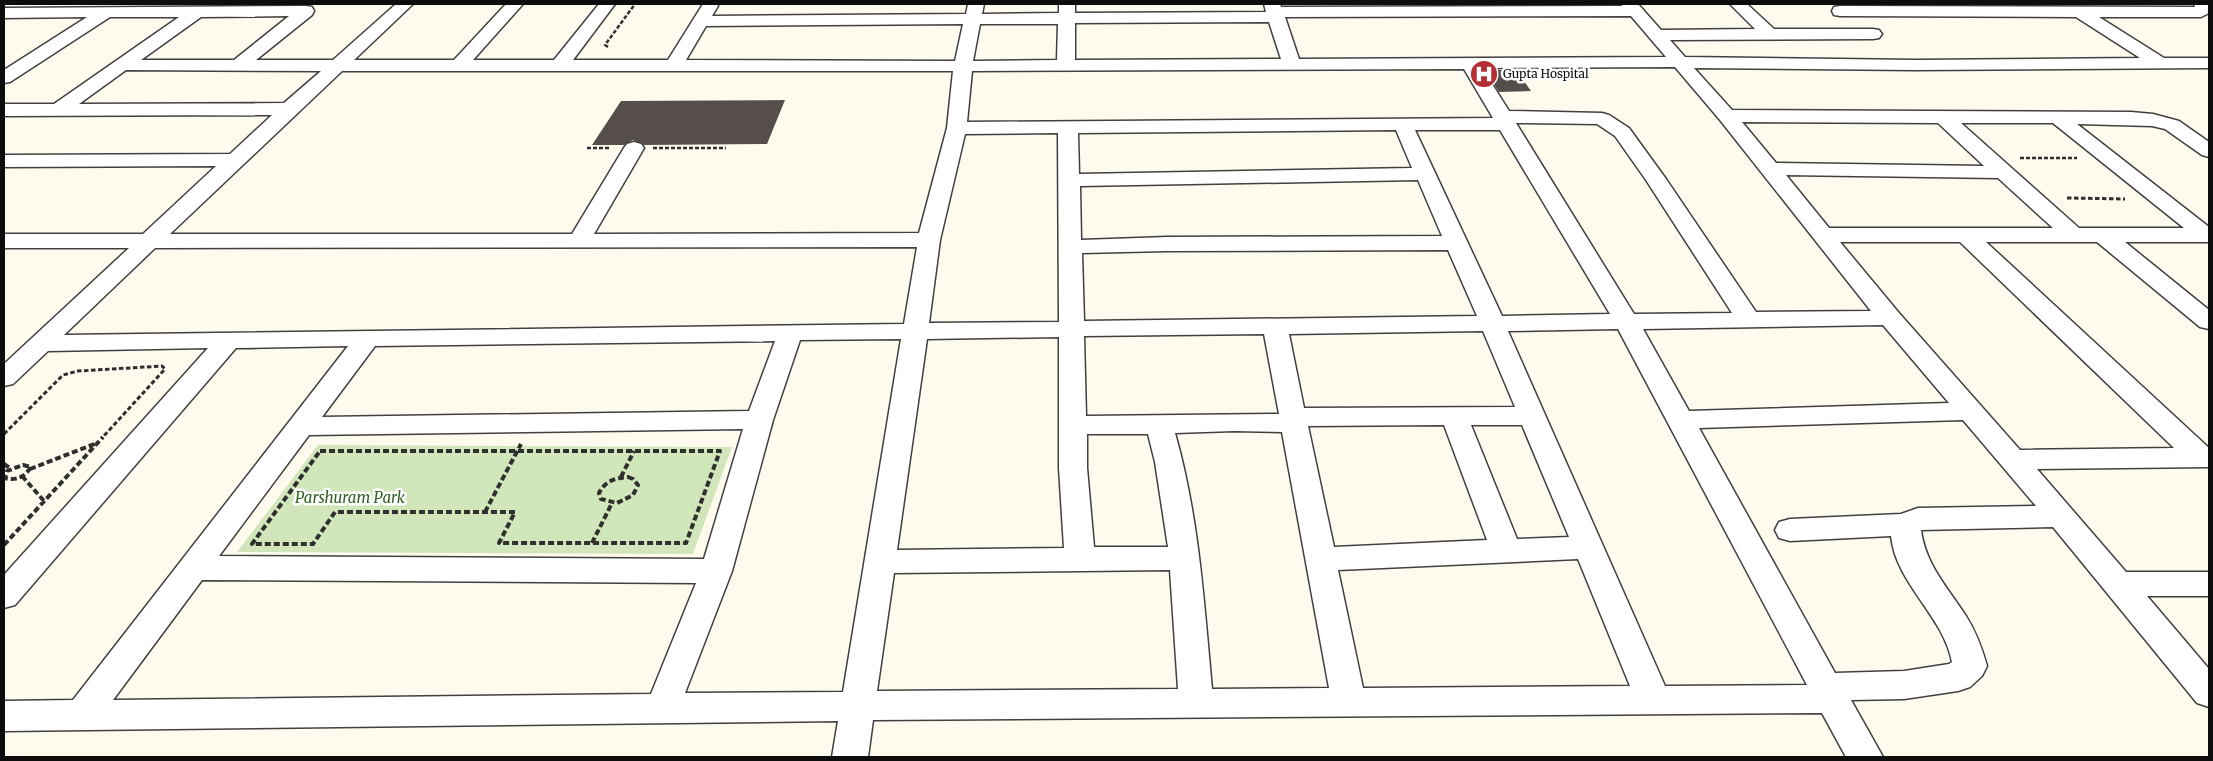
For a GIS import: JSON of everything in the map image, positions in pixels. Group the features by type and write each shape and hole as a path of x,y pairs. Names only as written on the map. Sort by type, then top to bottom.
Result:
{"street":[{"path":"4,378 289,109 406,4"},
{"path":"460,64 515,4"},
{"path":"560,65 607,4"},
{"path":"674,65 712,4"},
{"path":"1738,4 1769,34"},
{"path":"2149,4 2164,12"},
{"path":"1836,7 2074,8 2200,12 2204,9 2202,4"},
{"path":"1836,7 1916,65"},
{"path":"240,64 310,8"},
{"path":"6,14 197,12 310,8"},
{"path":"701,21 974,11 1632,8 1727,116 1890,318 2061,516 2209,693"},
{"path":"2074,8 2160,64"},
{"path":"850,757 929,240 957,128 963,66 974,11"},
{"path":"1066,65 1067,11"},
{"path":"1274,11 1290,63"},
{"path":"4,78 106,12"},
{"path":"58,110 197,12"},
{"path":"1655,34 1873,34"},
{"path":"122,65 963,66 1469,62 1916,65 2209,63"},
{"path":"1469,62 1627,322 1864,757"},
{"path":"2179,62 2209,79"},
{"path":"4,66 23,66"},
{"path":"4,110 289,109"},
{"path":"1727,116 2131,118 2153,120 2172,125 2209,151"},
{"path":"1944,118 2009,165 2073,235"},
{"path":"957,128 1403,124 1602,119 1622,132 1656,179 1749,320"},
{"path":"2059,119 2207,235"},
{"path":"1403,124 1493,324 1654,701"},
{"path":"1068,127 1069,247 1073,330 1073,468 1080,560"},
{"path":"579,240 634,148"},
{"path":"4,161 235,160"},
{"path":"1770,169 2009,165"},
{"path":"1068,180 1426,174"},
{"path":"1822,235 2207,235"},
{"path":"1966,235 2204,457"},
{"path":"2102,235 2209,322"},
{"path":"7,244 151,240 929,240"},
{"path":"1069,247 1176,244 1457,243"},
{"path":"41,344 1890,318"},
{"path":"1275,327 1349,702"},
{"path":"662,708 716,571 760,420 790,334"},
{"path":"82,715 367,340"},
{"path":"4,596 228,341"},
{"path":"1680,420 1971,412"},
{"path":"1073,424 1159,425 1454,416 1532,416"},
{"path":"1454,416 1506,550"},
{"path":"301,426 760,420"},
{"path":"1159,425 1168,462 1185,558 1196,704"},
{"path":"2013,460 2204,457"},
{"path":"1790,530 1905,525 1918,519 2061,516"},
{"path":"4,716 859,706 1654,701 1829,693 1904,686 1958,677 1970,666 1963,640 1912,560 1905,539 1905,525"},
{"path":"1320,559 1588,547"},
{"path":"881,562 1185,558"},
{"path":"194,568 716,571"},
{"path":"2118,584 2209,584"}],"path":[{"path":"611,50 605,45 635,4"},
{"path":"2009,165 2082,158"},
{"path":"2060,198 2133,199"},
{"path":"4,434 63,375 78,371 162,366 165,370 4,545"},
{"path":"485,512 530,423"},
{"path":"30,469 29,466 23,464 11,469 4,476 10,480 22,476 30,469 98,442"},
{"path":"320,451 517,451 720,451 686,543 499,543 515,512 335,512 313,544 252,544 320,451"},
{"path":"621,477 635,451"},
{"path":"4,464 11,469"},
{"path":"22,476 44,501"},
{"path":"621,477 633,479 638,485 637,490 625,500 612,503 601,499 599,493 607,483 621,477"},
{"path":"592,543 612,503"}],"green space":[{"name":"Parshuram Park","path":"318,445 732,447 693,554 237,552"}],"building":[{"path":"1485,70 1516,70 1531,91 1499,92"},
{"path":"785,100 767,144 644,145 633,140 624,145 592,145 621,101"}],"place":[{"name":"Gupta Hospital","path":"1484,74"}]}
